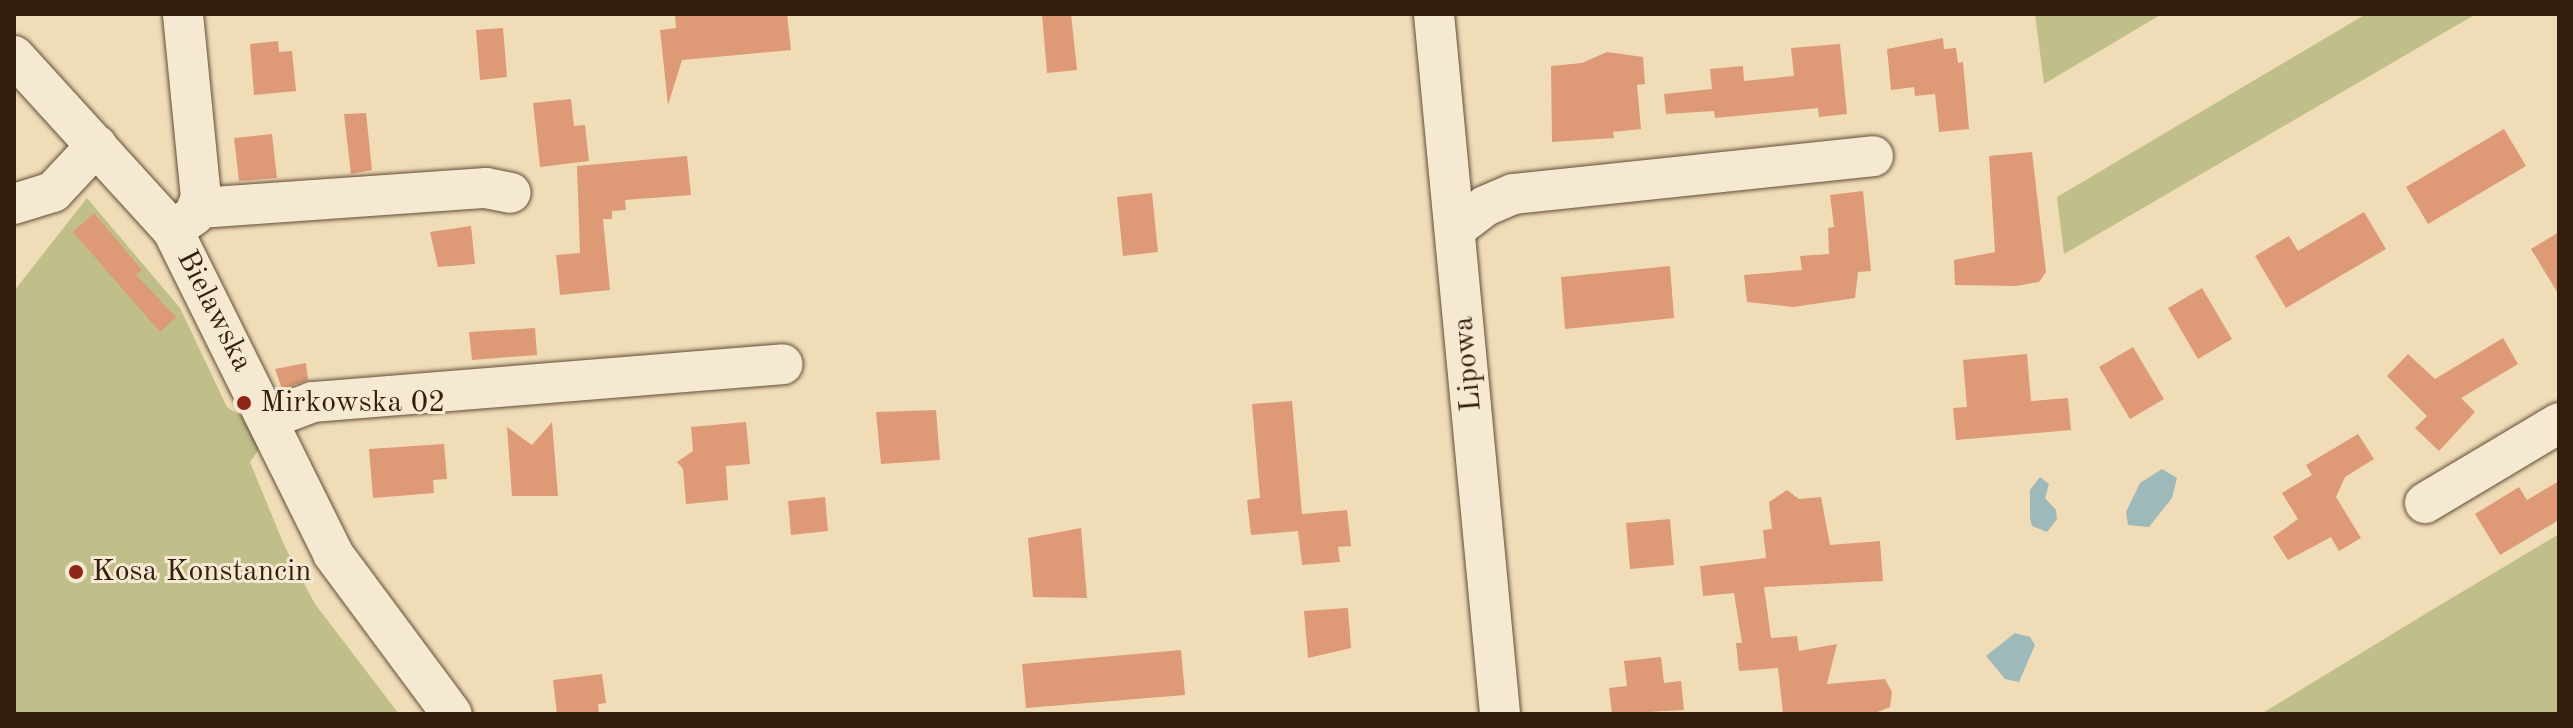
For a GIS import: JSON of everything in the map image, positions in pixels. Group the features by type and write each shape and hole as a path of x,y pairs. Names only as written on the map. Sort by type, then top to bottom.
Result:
{"street":[{"path":"183,14 186,220 486,188 511,193"},
{"name":"Lipowa","path":"1434,14 1500,714"},
{"name":"Bielawska","path":"14,56 97,145 186,220 268,419 333,554 452,714"},
{"path":"14,204 53,192 97,145"},
{"path":"1455,229 1485,206 1513,194 1873,156"},
{"path":"268,419 313,402 782,364"},
{"path":"2425,503 2559,423"}],"shaded area":[{"path":"2035,14 2162,14 2044,84"},
{"path":"2366,14 2476,14 2064,254 2057,197"},
{"path":"87,198 180,308 227,407 253,424 262,445 250,462 285,547 315,604 399,714 14,714 14,291"},
{"path":"2559,534 2559,714 2261,714 2435,608"}],"water":[{"path":"2162,469 2177,478 2172,498 2149,527 2128,525 2126,512 2140,483"},
{"path":"2040,477 2049,484 2045,498 2056,510 2057,519 2047,532 2032,526 2030,518 2030,490"},
{"path":"2015,633 2030,637 2035,645 2019,682 2005,679 1986,656"}],"building":[{"path":"675,14 787,14 791,50 682,60 668,105 660,30 676,28"},
{"path":"1042,14 1071,14 1077,70 1047,73"},
{"path":"503,28 507,77 480,80 476,30"},
{"path":"1943,38 1944,49 1956,48 1958,63 1963,62 1969,129 1939,132 1935,94 1915,96 1914,87 1891,90 1887,49"},
{"path":"278,41 279,52 292,51 296,91 254,95 250,44"},
{"path":"1840,44 1847,114 1819,117 1818,108 1715,118 1714,111 1666,114 1664,94 1712,89 1710,69 1743,66 1744,81 1794,76 1791,48"},
{"path":"1607,52 1643,57 1645,84 1637,85 1641,129 1613,132 1614,138 1552,142 1551,66 1582,63"},
{"path":"571,99 574,126 585,125 589,161 540,167 533,103"},
{"path":"366,113 372,170 351,174 344,114"},
{"path":"2504,129 2526,166 2428,224 2406,187"},
{"path":"272,134 277,178 239,181 234,138"},
{"path":"2032,152 2046,272 2039,282 2016,286 1955,285 1954,260 1995,252 1989,156"},
{"path":"687,156 691,195 625,200 626,210 612,211 612,219 603,219 610,290 560,295 556,255 580,253 577,166"},
{"path":"1863,191 1871,271 1858,272 1855,298 1793,307 1747,302 1744,275 1802,270 1800,256 1829,254 1828,228 1834,227 1830,195"},
{"path":"1152,193 1158,252 1123,256 1117,197"},
{"path":"2364,212 2386,249 2286,308 2255,256 2289,236 2298,251"},
{"path":"94,213 142,270 136,275 176,317 160,332 73,232"},
{"path":"471,226 475,264 438,267 430,232"},
{"path":"2559,232 2559,295 2531,249"},
{"path":"1670,266 1674,318 1565,329 1561,277"},
{"path":"2202,288 2232,339 2198,359 2168,308"},
{"path":"535,328 537,355 472,360 469,332"},
{"path":"2503,338 2518,364 2461,398 2475,412 2439,451 2415,428 2427,416 2387,376 2408,354 2435,379"},
{"path":"2133,347 2164,399 2130,419 2099,367"},
{"path":"2027,354 2031,401 2068,398 2071,430 1956,440 1953,408 1967,407 1963,360"},
{"path":"306,363 308,380 282,389 275,369"},
{"path":"1292,401 1302,514 1347,510 1351,546 1338,547 1340,562 1302,565 1298,531 1251,535 1247,500 1260,498 1252,404"},
{"path":"936,410 940,460 881,464 876,412"},
{"path":"552,422 558,496 512,496 507,427 532,445"},
{"path":"746,422 750,464 726,466 728,500 686,504 683,469 677,462 693,451 691,427"},
{"path":"2358,434 2374,459 2345,477 2336,497 2361,538 2339,551 2331,537 2288,560 2273,537 2298,519 2282,493 2312,475 2306,465"},
{"path":"444,444 447,479 433,480 434,493 373,498 369,449"},
{"path":"2559,481 2559,520 2500,555 2475,514 2519,487 2527,500"},
{"path":"1787,490 1799,499 1821,497 1830,545 1880,541 1883,581 1764,587 1771,638 1797,636 1799,651 1837,644 1827,684 1885,679 1892,692 1890,707 1875,713 1783,714 1778,668 1739,671 1736,643 1742,643 1734,593 1703,596 1700,566 1766,558 1763,530 1772,529 1769,502"},
{"path":"825,497 828,531 791,535 788,501"},
{"path":"1670,519 1674,565 1630,569 1626,523"},
{"path":"1081,528 1087,598 1033,597 1028,538"},
{"path":"1348,608 1351,648 1308,658 1304,611"},
{"path":"1181,650 1185,695 1026,708 1022,664"},
{"path":"1661,657 1664,683 1681,681 1684,710 1612,714 1609,688 1627,686 1624,661"},
{"path":"602,674 606,703 598,704 599,714 557,714 553,680"}],"place":[{"name":"Mirkowska 02","path":"244,403"},
{"name":"Kosa Konstancin","path":"76,572"}]}
